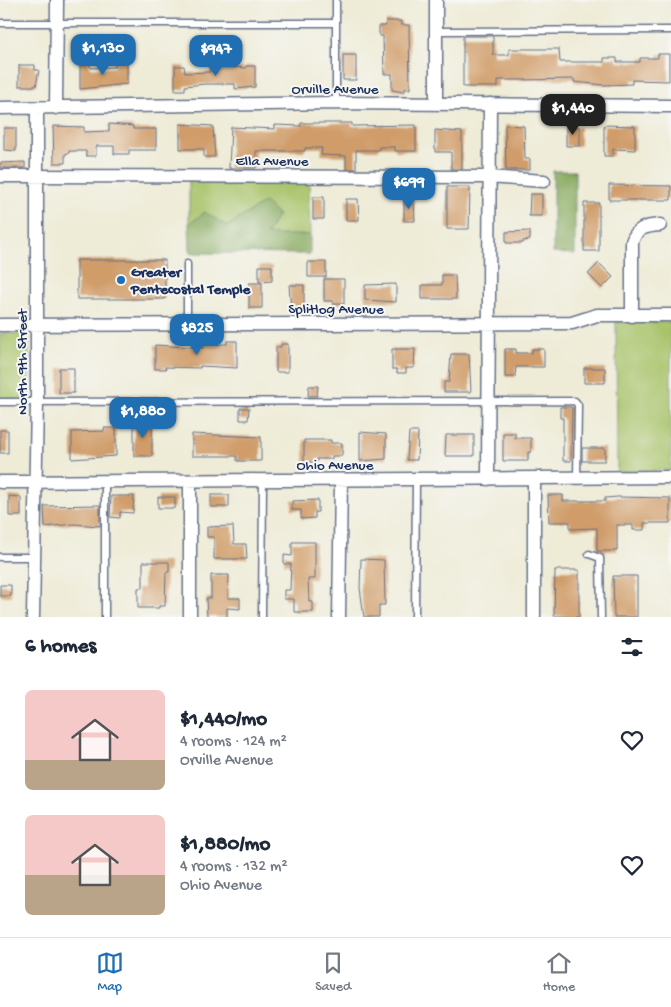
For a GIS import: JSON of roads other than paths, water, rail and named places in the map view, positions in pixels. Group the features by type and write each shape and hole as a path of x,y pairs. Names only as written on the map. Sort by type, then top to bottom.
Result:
{"street":[{"path":"56,108 57,0"},
{"path":"436,0 436,103"},
{"name":"Orville Avenue","path":"0,108 336,103 671,106"},
{"path":"488,478 490,104"},
{"name":"North 9th Street","path":"33,617 37,402 37,108"},
{"name":"Ella Avenue","path":"0,176 489,176 544,181"},
{"path":"632,316 632,242 634,234 641,229 660,224"},
{"name":"Splitlog Avenue","path":"0,325 572,323 596,315 671,315"},
{"name":"Ohio Avenue","path":"0,482 190,482 488,478 534,480 671,477"},
{"path":"339,617 341,480"},
{"path":"534,480 534,617"},
{"path":"190,482 190,617"}],"lane":[{"path":"336,0 336,103"},
{"path":"0,23 336,23"},
{"path":"436,31 671,30"},
{"path":"187,264 187,324"},
{"path":"0,402 575,401 578,404 577,479"},
{"path":"415,617 416,480"},
{"path":"262,617 263,481"},
{"path":"105,482 105,617"},
{"path":"589,554 600,558 601,617"},
{"path":"0,557 33,557"}],"place":[{"name":"Greater Pentecostal Temple","path":"121,280"}]}
